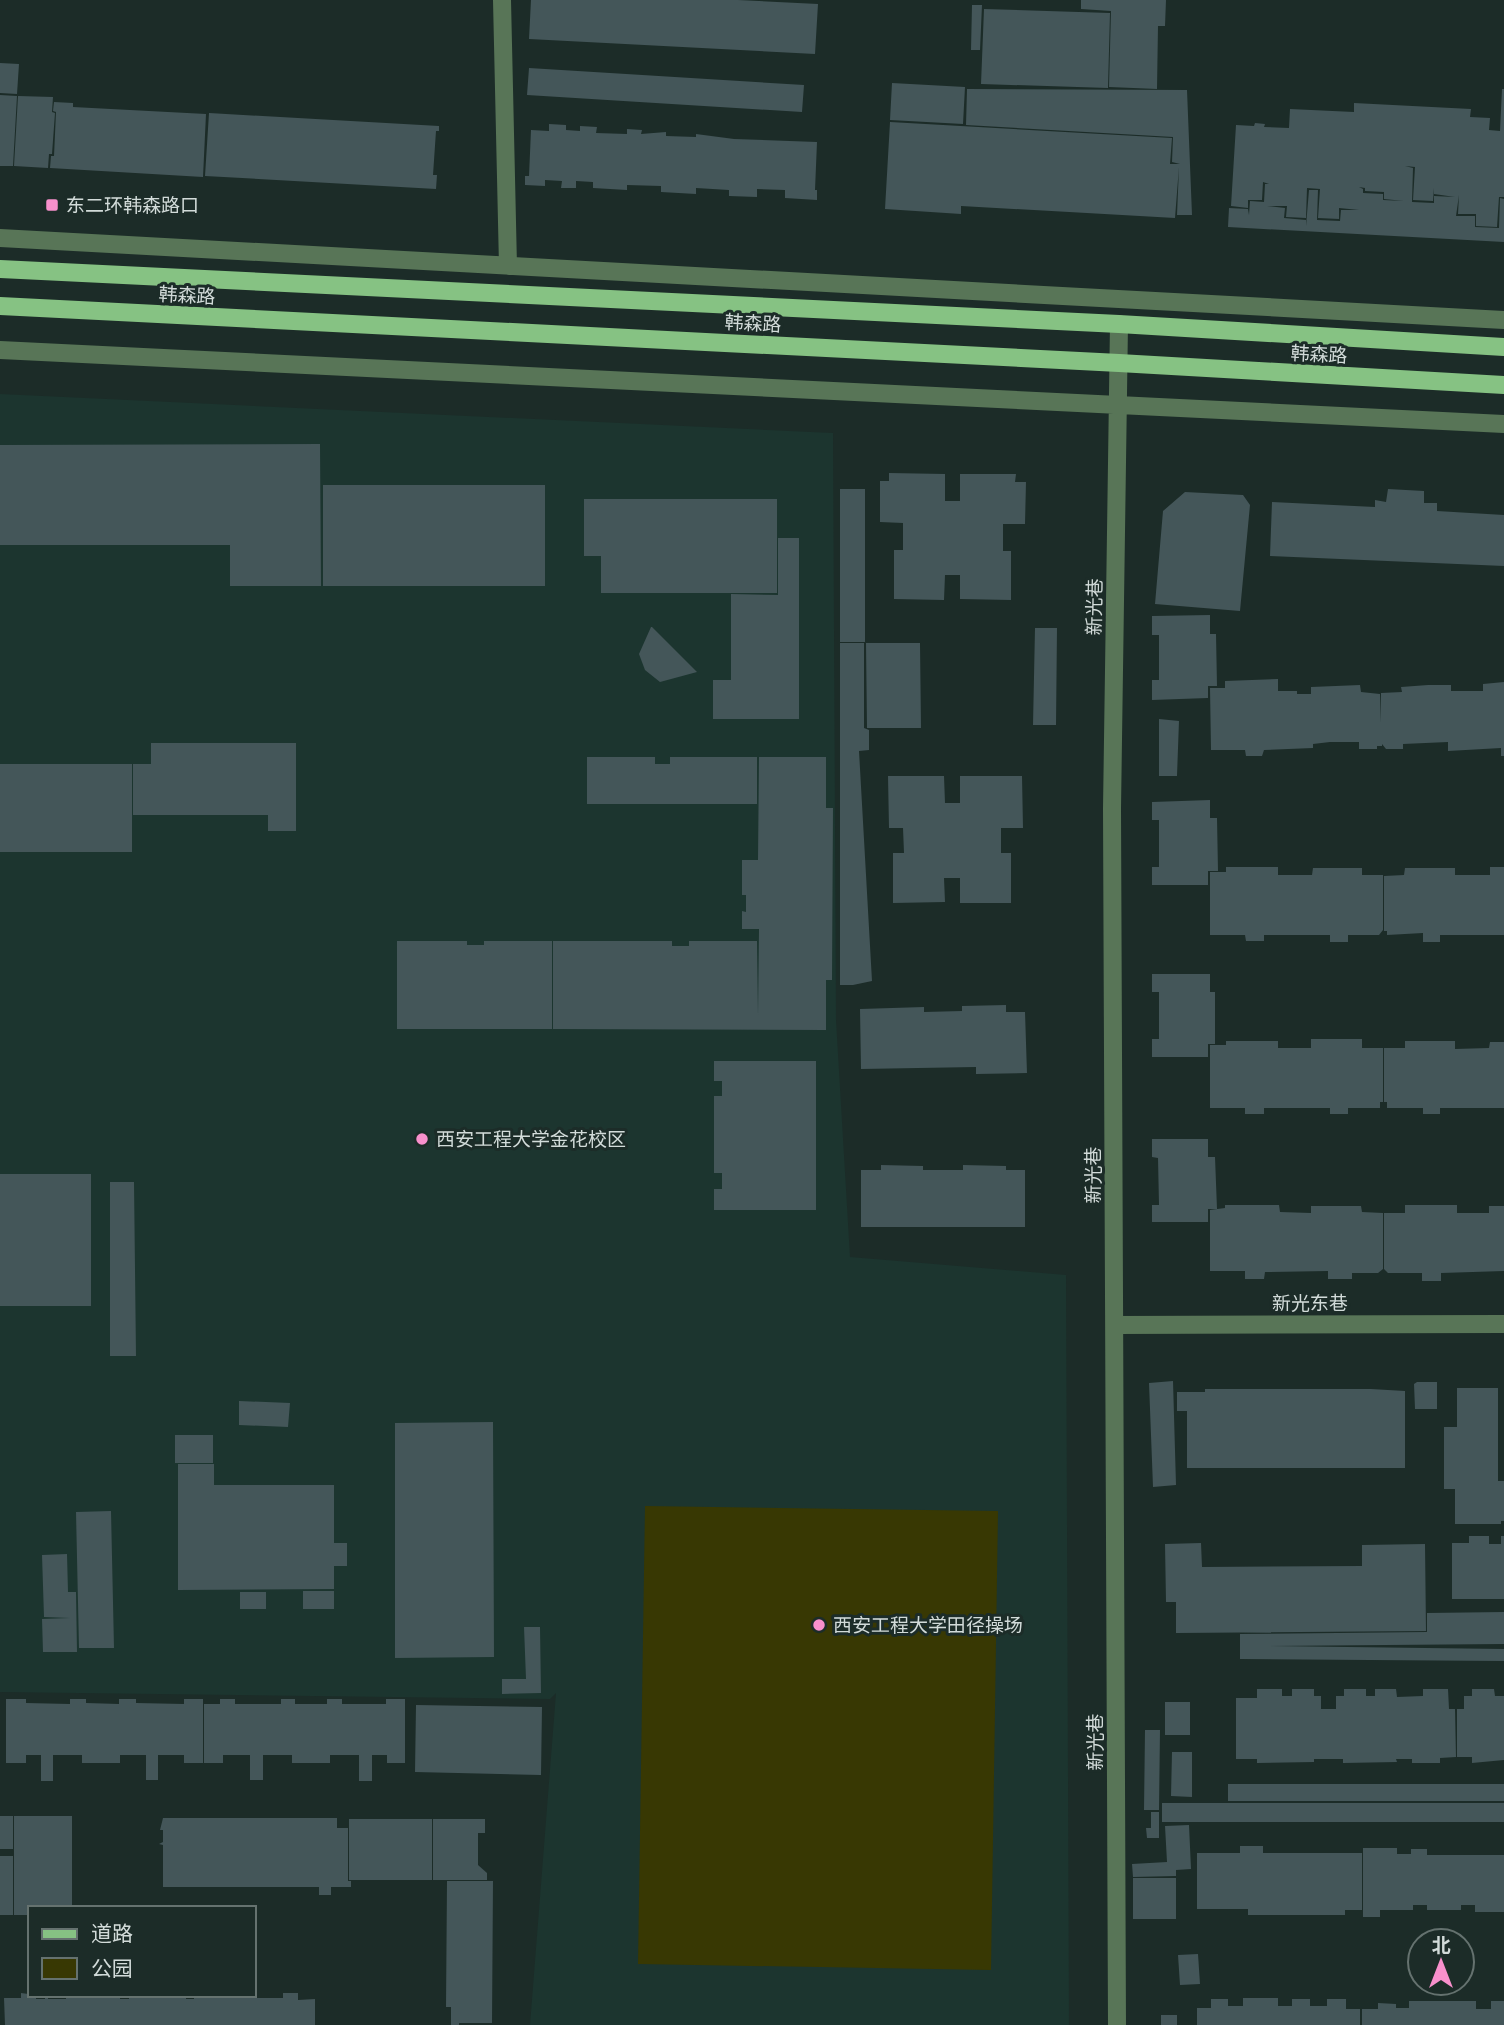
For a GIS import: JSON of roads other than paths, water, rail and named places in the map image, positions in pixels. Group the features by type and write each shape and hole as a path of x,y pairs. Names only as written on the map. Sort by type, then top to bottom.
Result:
{"main road":[{"name":"韩森路","path":"0,269 1119,324 1504,347"},
{"name":"韩森路","path":"0,306 1504,385"}],"street":[{"path":"502,0 508,266"},
{"path":"0,238 1504,320"},
{"name":"新光巷","path":"1117,2025 1112,809 1119,324"},
{"path":"0,350 1504,424"},
{"name":"新光东巷","path":"1115,1325 1504,1324"}],"place":[{"name":"东二环韩森路口","path":"52,205"},
{"name":"西安工程大学金花校区","path":"422,1139"},
{"name":"西安工程大学田径操场","path":"819,1625"}]}
